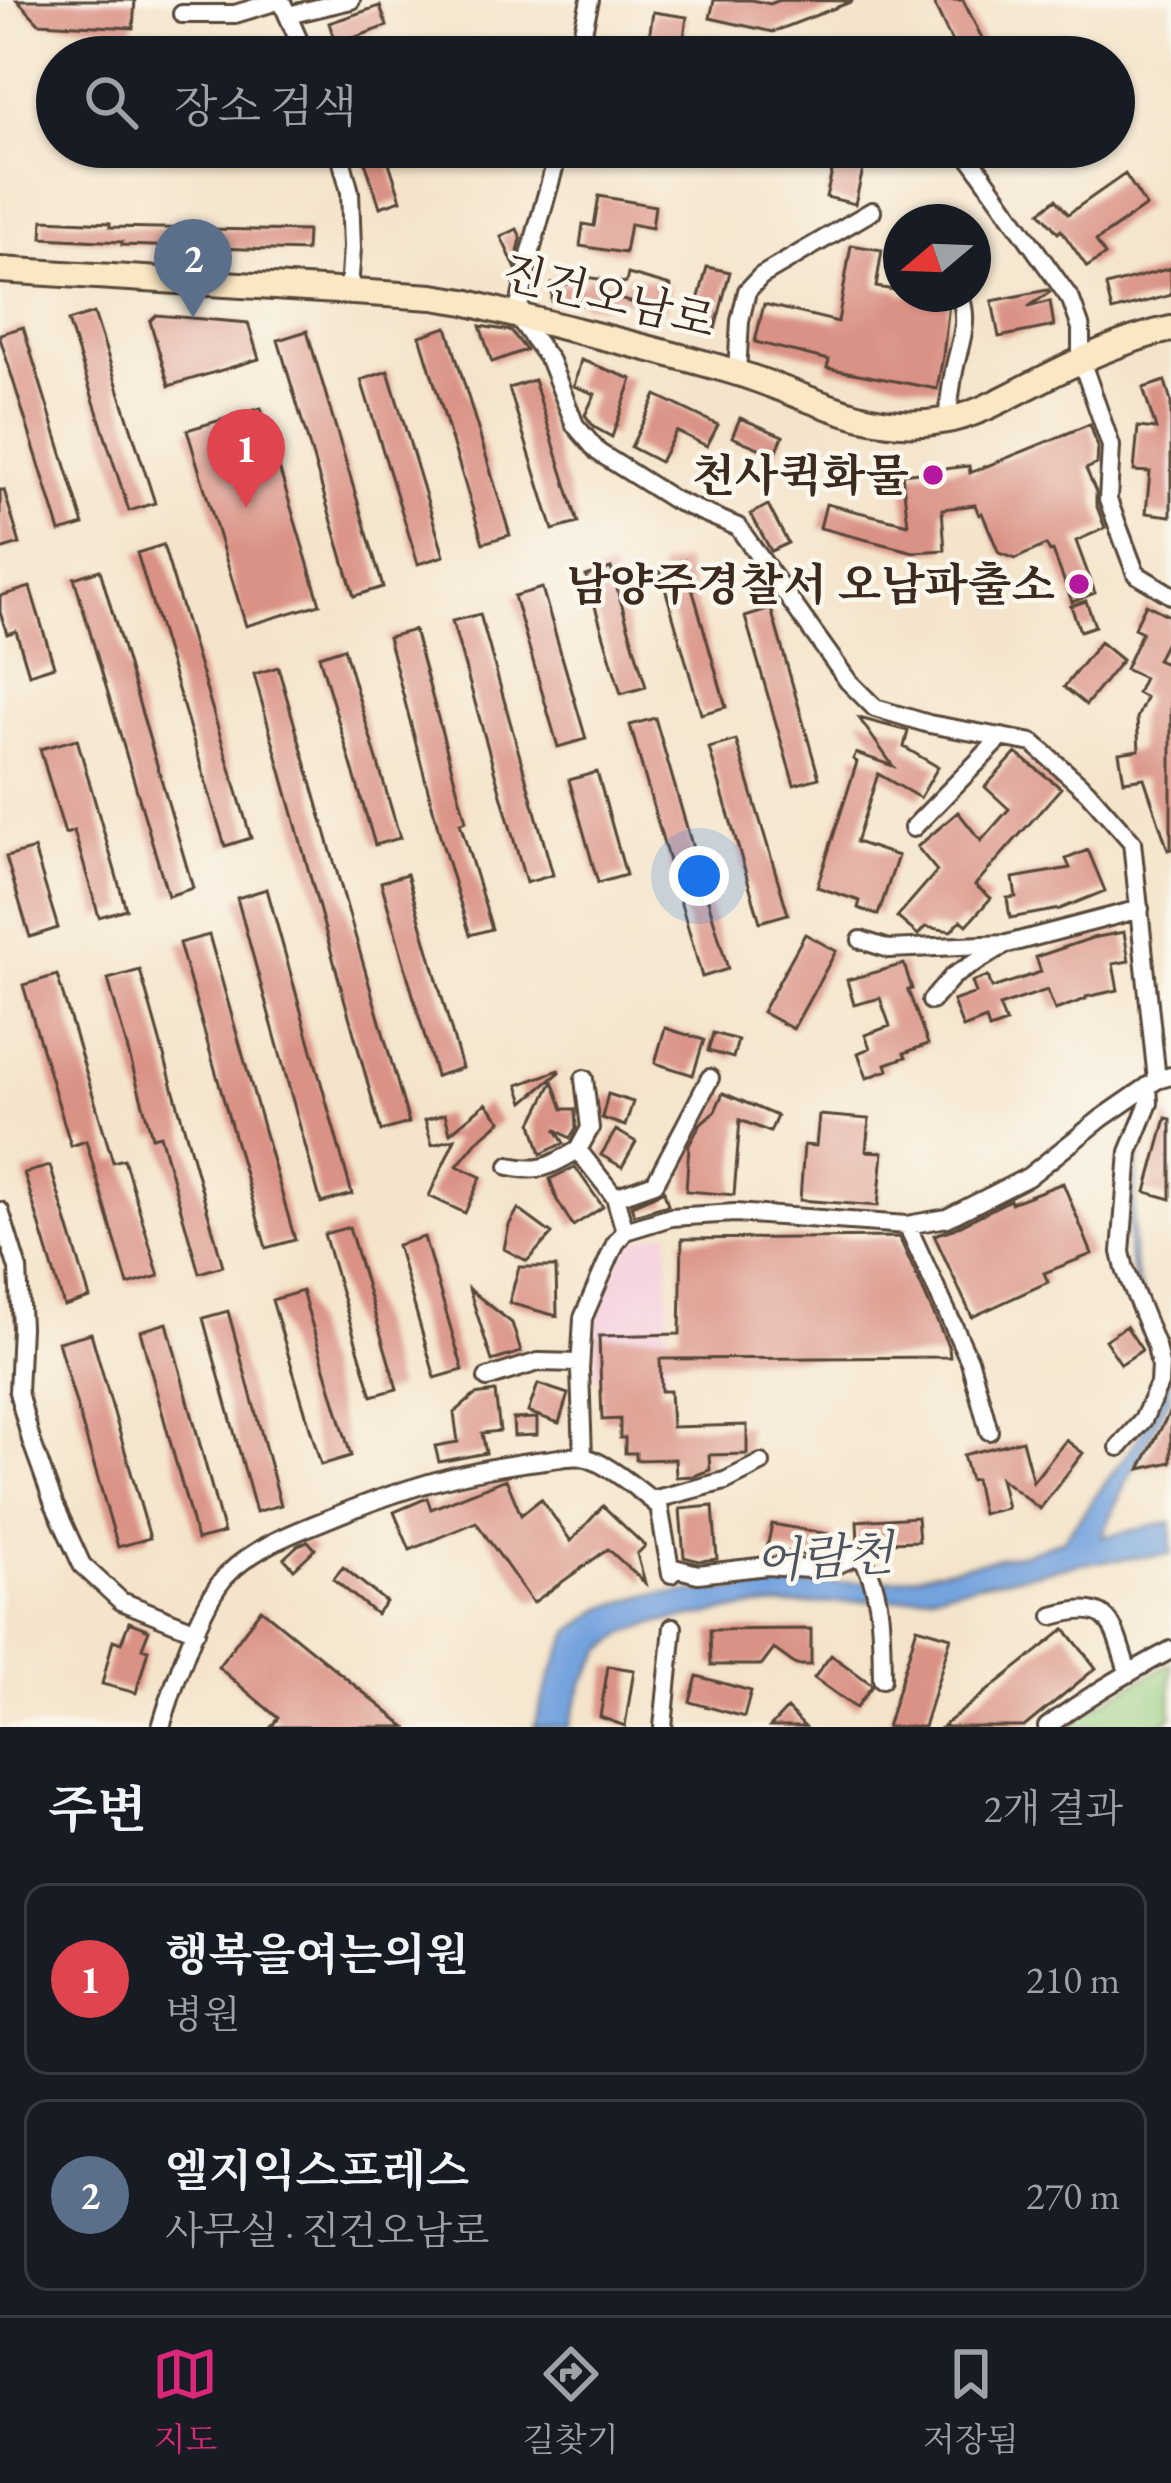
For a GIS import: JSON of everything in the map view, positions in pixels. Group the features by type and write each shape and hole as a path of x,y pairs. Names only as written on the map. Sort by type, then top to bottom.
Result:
{"main road":[{"name":"진건오남로","path":"0,270 465,302 736,372 847,414 906,425 970,414 1081,360 1171,329"}],"street":[{"path":"182,14 235,14 281,0 297,36"},
{"path":"288,15 351,0"},
{"path":"582,36 590,0"},
{"path":"344,168 350,192 349,291"},
{"path":"554,168 518,316 550,361 575,424 598,452 674,500 738,526 848,681 875,708 929,724 1033,743 1087,791 1132,842 1159,1081 1129,1152 1121,1252 1156,1346 1159,1384 1143,1420 1119,1447"},
{"path":"977,168 1071,300 1081,328 1081,360 1111,446 1108,500 1136,574 1171,595"},
{"path":"736,372 747,291 761,276 872,212"},
{"path":"947,420 965,312"},
{"path":"913,828 1002,737"},
{"path":"861,940 889,949 1006,944 1140,909"},
{"path":"931,1001 952,976 1006,944"},
{"path":"615,1197 655,1183 710,1078"},
{"path":"509,1166 534,1171 578,1150 590,1128 584,1079"},
{"path":"583,1456 580,1363 584,1318 625,1231 671,1217 735,1213 907,1225 947,1218 1028,1177 1102,1118 1159,1081"},
{"path":"578,1150 615,1197 625,1231"},
{"path":"0,1211 18,1269 18,1392 54,1504 82,1565 121,1601 196,1631"},
{"path":"907,1225 970,1362 989,1431"},
{"path":"0,1315 20,1308"},
{"path":"487,1378 538,1362 580,1363"},
{"path":"161,1727 210,1598 227,1574 256,1552 382,1496 434,1479 494,1466 583,1456 627,1480 659,1506 670,1570 698,1574 767,1566 823,1570 860,1555 868,1566 880,1611 882,1679"},
{"path":"652,1500 725,1481 761,1462"},
{"path":"1053,1616 1094,1609 1108,1620 1128,1672"},
{"path":"663,1727 673,1627"},
{"path":"1047,1727 1076,1704 1171,1650"}],"shaded area":[{"path":"669,1231 667,1377 594,1378 592,1332 621,1257 634,1240"}],"green space":[{"path":"1171,1663 1171,1717 1157,1727 1067,1727 1099,1704"}],"water":[{"path":"1156,1089 1156,1114 1137,1172 1133,1246 1139,1284 1164,1355 1169,1399 1102,1537 1171,1522 1171,1554 1080,1564 901,1599 755,1607 660,1622 627,1632 603,1650 583,1683 569,1727 534,1727 571,1631 603,1608 646,1595 898,1579 1029,1552 1064,1539 1135,1443 1162,1397 1128,1254 1129,1169"}],"building":[{"path":"17,0 135,0 133,28 39,23"},
{"path":"714,0 853,1 773,32 710,18"},
{"path":"932,0 963,0 981,36 949,36"},
{"path":"380,6 387,26 359,36 333,36 329,23"},
{"path":"653,12 687,17 684,36 649,36"},
{"path":"367,168 391,168 401,200 380,207"},
{"path":"833,168 863,168 855,204 826,197"},
{"path":"1125,174 1146,206 1096,241 1105,255 1087,267 1061,230 1058,233 1040,212 1056,199 1068,214"},
{"path":"599,196 655,206 652,228 630,224 625,253 580,246 583,224 594,226"},
{"path":"43,220 110,223 110,227 307,231 306,251 42,238"},
{"path":"517,229 521,238 515,267 501,237"},
{"path":"851,245 882,250 876,287 883,288 883,312 948,312 937,389 827,368 829,360 755,342 764,304 838,322"},
{"path":"707,267 730,272 715,329 692,323"},
{"path":"1171,268 1171,295 1112,311 1106,286"},
{"path":"628,274 671,286 664,311 608,296 606,307 582,304 582,300 552,301 552,284 584,284 585,277 626,283"},
{"path":"1048,290 1028,307 1050,301 1054,326 999,337 992,301"},
{"path":"94,313 155,503 129,511 68,321"},
{"path":"156,315 248,323 259,359 169,386 150,321"},
{"path":"480,326 511,331 526,350 492,362"},
{"path":"23,327 84,525 60,532 0,338 0,334"},
{"path":"447,327 510,535 483,543 420,336"},
{"path":"307,331 383,587 354,596 278,340"},
{"path":"581,360 632,379 612,437 594,427 585,415 595,394 574,386"},
{"path":"388,371 444,556 418,564 361,380"},
{"path":"534,380 578,523 553,530 509,388"},
{"path":"1165,381 1171,402 1171,516 1146,513 1150,472 1134,471 1138,427 1156,429 1143,388"},
{"path":"656,395 718,425 707,446 676,431 660,462 631,447"},
{"path":"261,408 320,604 246,626 187,430"},
{"path":"740,418 783,436 775,455 732,437"},
{"path":"1090,424 1098,448 1097,464 1086,469 1105,528 1076,541 1095,593 1072,602 1053,551 1046,545 1015,559 999,553 975,505 942,509 945,550 914,552 820,528 826,504 908,524 902,474 969,466 970,473"},
{"path":"0,490 4,490 20,544 0,550"},
{"path":"768,505 788,543 771,551 751,514"},
{"path":"163,545 251,838 225,846 137,553"},
{"path":"684,560 726,707 701,714 659,567"},
{"path":"611,568 646,687 621,694 586,576"},
{"path":"100,570 193,888 168,896 74,578"},
{"path":"30,587 54,666 29,674 16,631 7,634 0,596"},
{"path":"542,588 586,739 558,747 514,596"},
{"path":"1086,601 1095,626 1080,631 1071,606"},
{"path":"1146,604 1171,617 1171,632 1157,660 1171,666 1168,850 1144,778 1124,781 1119,753 1139,750 1137,718 1146,698 1137,693 1144,678 1125,669 1142,632 1134,628"},
{"path":"771,609 819,778 794,785 745,617"},
{"path":"480,614 553,875 526,883 452,621"},
{"path":"414,630 466,821 460,823 492,929 470,935 388,637"},
{"path":"1100,642 1122,660 1086,705 1064,687"},
{"path":"344,648 400,838 375,845 319,656"},
{"path":"278,667 409,1123 381,1131 254,674"},
{"path":"655,718 728,969 702,977 630,725"},
{"path":"859,718 908,731 904,747 938,767 920,798 878,774 856,842 898,856 878,915 858,908 860,901 817,887 856,753 893,766"},
{"path":"77,739 126,909 99,917 74,831 65,834 40,749"},
{"path":"736,740 788,914 760,922 709,748"},
{"path":"1016,753 1061,788 975,885 991,898 967,925 961,920 951,931 925,927 918,935 897,917 937,871 917,847 958,812 981,841 1009,809 985,787"},
{"path":"597,772 626,875 598,883 569,780"},
{"path":"34,849 58,928 30,937 6,857"},
{"path":"1088,850 1105,891 1060,909 1010,918 1007,898 1016,897 1013,878 1070,868 1066,859"},
{"path":"407,874 462,1068 436,1076 381,882"},
{"path":"267,889 352,1194 321,1203 237,898"},
{"path":"1124,932 1129,961 1113,964 1118,990 1055,1010 1047,990 999,1006 1006,1023 989,1029 986,1019 963,1028 953,1001 976,993 972,982 988,976 992,988 1041,972 1036,957"},
{"path":"805,934 836,951 793,1029 762,1012"},
{"path":"209,935 295,1240 266,1248 179,943"},
{"path":"904,964 912,989 908,990 928,1044 904,1053 906,1057 886,1064 888,1070 867,1078 858,1053 870,1048 865,1035 890,1026 880,998 854,1005 847,980"},
{"path":"140,970 223,1266 199,1273 160,1135 152,1137 108,979"},
{"path":"57,975 113,1162 124,1159 159,1276 128,1285 86,1141 71,1146 23,985"},
{"path":"665,1028 704,1040 693,1075 655,1063"},
{"path":"713,1033 738,1040 733,1058 708,1051"},
{"path":"560,1072 524,1102 518,1085"},
{"path":"553,1081 563,1109 575,1109 576,1128 570,1138 555,1129 564,1143 541,1154 532,1123"},
{"path":"723,1093 777,1116 770,1132 740,1120 734,1195 686,1191 689,1145"},
{"path":"608,1094 633,1102 625,1126 602,1118"},
{"path":"486,1103 501,1121 457,1166 481,1177 465,1213 429,1196 455,1139 432,1145 425,1120 445,1114 450,1133"},
{"path":"819,1115 869,1119 866,1151 883,1152 878,1206 800,1200 804,1145 816,1146"},
{"path":"1166,1118 1171,1119 1171,1199 1146,1192"},
{"path":"616,1130 636,1142 622,1167 601,1155"},
{"path":"50,1166 90,1298 64,1306 24,1173"},
{"path":"575,1167 603,1207 573,1226 550,1179"},
{"path":"1063,1183 1092,1254 1044,1273 1048,1282 972,1317 934,1235 1010,1200"},
{"path":"664,1191 668,1205 634,1215 631,1205"},
{"path":"518,1209 552,1234 527,1261 504,1249"},
{"path":"349,1227 397,1389 372,1396 324,1234"},
{"path":"424,1237 463,1370 435,1378 397,1245"},
{"path":"899,1237 950,1357 660,1359 661,1391 670,1391 672,1427 747,1425 747,1454 709,1455 710,1470 676,1477 675,1459 636,1460 636,1453 625,1453 620,1419 602,1420 599,1336 680,1334 682,1239"},
{"path":"519,1267 556,1267 557,1316 509,1303"},
{"path":"469,1289 512,1323 521,1352 492,1361"},
{"path":"302,1291 351,1456 321,1465 272,1300"},
{"path":"228,1311 281,1505 256,1512 203,1318"},
{"path":"167,1323 224,1533 197,1540 140,1331"},
{"path":"1126,1326 1142,1350 1121,1364 1105,1340"},
{"path":"91,1333 150,1538 118,1547 58,1342"},
{"path":"538,1384 568,1394 559,1423 528,1412"},
{"path":"495,1392 500,1431 482,1433 486,1453 439,1462 435,1446 458,1442 454,1413 475,1395"},
{"path":"1171,1409 1171,1462 1140,1469"},
{"path":"537,1418 537,1435 514,1436 513,1419"},
{"path":"1022,1440 1033,1482 1066,1440 1083,1453 1040,1509 1000,1478 1007,1508 982,1514 975,1479 970,1480 963,1455"},
{"path":"506,1479 521,1515 541,1499 571,1541 603,1506 645,1546 637,1554 645,1583 608,1549 533,1603 476,1522 410,1550 394,1512 427,1498 431,1509"},
{"path":"713,1506 717,1559 684,1557 680,1509"},
{"path":"917,1517 919,1541 858,1543 857,1521"},
{"path":"772,1524 834,1535 831,1553 813,1557 767,1548"},
{"path":"308,1541 315,1549 294,1569 284,1558"},
{"path":"343,1567 386,1602 376,1614 333,1579"},
{"path":"261,1609 406,1727 271,1727 278,1718 218,1667"},
{"path":"129,1622 149,1630 136,1693 102,1684 113,1640 121,1643"},
{"path":"917,1627 951,1637 924,1727 887,1727"},
{"path":"811,1629 811,1665 796,1665 774,1649 762,1665 711,1665 710,1630"},
{"path":"1065,1629 1096,1668 1024,1727 942,1727"},
{"path":"831,1655 872,1686 856,1708 814,1678"},
{"path":"608,1666 634,1670 625,1726 600,1717"},
{"path":"697,1676 751,1691 744,1717 690,1702"},
{"path":"787,1709 805,1727 770,1727"}],"place":[{"name":"엘지익스프레스","path":"193,318"},
{"name":"천사퀵화물","path":"933,475"},
{"name":"행복을여는의원","path":"246,508"},
{"name":"남양주경찰서 오남파출소","path":"1079,584"}],"water label":[{"name":"어람천","path":"824,1557"}]}
